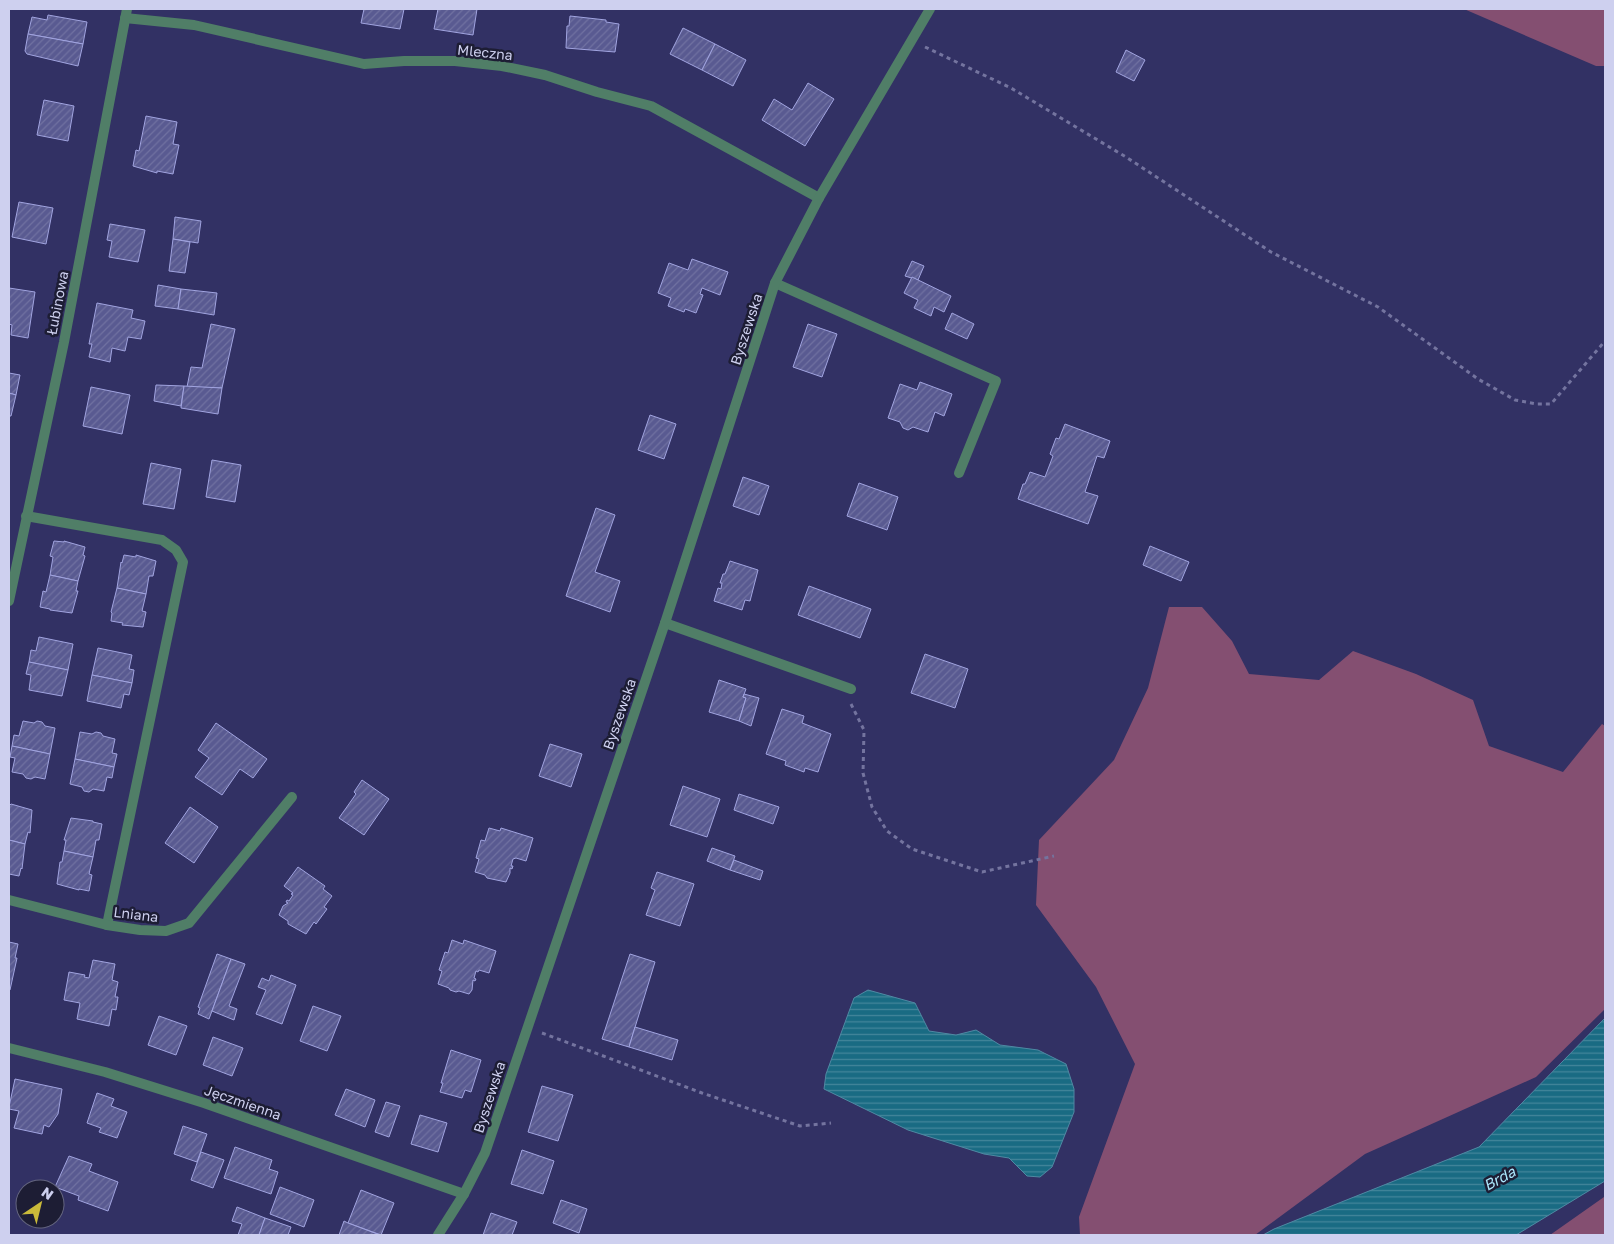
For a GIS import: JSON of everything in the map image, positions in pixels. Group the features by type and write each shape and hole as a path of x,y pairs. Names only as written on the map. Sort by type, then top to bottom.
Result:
{"street":[{"name":"Byszewska","path":"438,1235 464,1194 485,1153 665,623 775,283 819,198 930,9"},
{"name":"Mleczna","path":"126,14 194,25 364,64 404,61 455,61 502,66 545,75 597,92 651,106 819,198"},
{"name":"Łubinowa","path":"9,600 64,342 126,14"},
{"path":"775,283 996,381 958,472"},
{"path":"26,516 162,540 176,550 183,562 108,925"},
{"path":"665,623 846,688"},
{"name":"Lniana","path":"9,900 108,925 140,930 166,931 190,923 292,797"},
{"name":"Jęczmienna","path":"9,1048 105,1072 204,1103 464,1194"}],"path":[{"path":"910,41 1011,88 1126,156 1270,252 1378,307 1478,379 1514,400 1551,404 1605,341"},
{"path":"846,688 864,730 863,773 872,807 887,831 912,849 982,872 1054,856"},
{"path":"527,1027 702,1094 800,1126 831,1123"}],"shaded area":[{"path":"1464,9 1605,9 1605,66 1596,66"},
{"path":"1169,607 1202,607 1232,641 1249,674 1319,680 1353,651 1416,674 1473,700 1489,746 1563,772 1602,724 1605,726 1605,1009 1536,1077 1365,1154 1255,1235 1080,1235 1079,1217 1135,1064 1096,987 1036,905 1039,840 1114,760 1148,688"},
{"path":"1604,1197 1605,1235 1550,1235"}],"water":[{"path":"868,990 915,1003 929,1031 956,1035 976,1030 1000,1045 1038,1050 1066,1064 1074,1089 1074,1112 1052,1167 1040,1177 1027,1176 1009,1158 984,1154 908,1130 824,1089 826,1074 854,998"},
{"name":"Brda","path":"1605,1018 1605,1181 1516,1235 1263,1235 1479,1147"}],"building":[{"path":"364,9 404,9 400,29 361,23"},
{"path":"438,9 477,9 473,35 434,29"},
{"path":"48,15 87,22 83,44 28,34 32,17 47,20"},
{"path":"570,16 606,20 606,22 619,24 615,52 566,48 567,26 569,26"},
{"path":"683,28 715,44 702,70 670,54"},
{"path":"28,34 83,44 78,66 27,54 25,51"},
{"path":"715,44 746,60 733,86 702,70"},
{"path":"1126,50 1145,60 1134,81 1116,72"},
{"path":"808,83 834,99 805,146 762,120 774,99 792,110"},
{"path":"44,100 74,106 68,141 37,135"},
{"path":"146,116 177,122 173,144 179,145 173,174 157,171 157,173 133,166 136,150 139,151"},
{"path":"19,202 53,208 46,244 12,237"},
{"path":"175,217 201,221 198,243 173,239"},
{"path":"110,224 145,230 138,262 109,257 112,241 107,240"},
{"path":"173,239 190,242 185,273 169,271"},
{"path":"692,259 728,272 720,295 702,288 700,294 703,295 696,313 685,309 684,312 668,306 671,298 658,293 669,263 688,270"},
{"path":"912,261 924,266 918,280 905,276"},
{"path":"912,277 951,296 944,312 934,307 931,316 914,308 918,300 904,293"},
{"path":"158,285 181,289 178,309 155,306"},
{"path":"9,288 35,292 28,338 11,335 12,325 9,324"},
{"path":"181,289 217,293 214,315 178,309"},
{"path":"97,303 133,310 131,318 145,321 141,339 128,337 125,351 112,348 110,362 89,357 92,344 89,344"},
{"path":"952,313 974,324 967,339 945,329"},
{"path":"211,324 235,329 222,388 187,387 191,367 202,368"},
{"path":"808,324 837,334 822,377 793,367"},
{"path":"9,373 20,375 16,395 9,393"},
{"path":"920,382 952,394 944,416 935,412 928,432 913,427 908,430 903,428 900,422 888,418 900,384 917,390"},
{"path":"156,385 184,386 181,406 154,401"},
{"path":"184,386 222,388 218,414 181,408"},
{"path":"91,387 130,395 122,434 83,426"},
{"path":"9,393 16,395 11,416 9,416"},
{"path":"650,415 676,424 664,459 638,450"},
{"path":"1065,424 1110,441 1104,458 1097,456 1085,492 1098,496 1088,524 1018,499 1023,484 1025,484 1030,472 1045,477 1053,456 1050,454 1056,438 1059,439"},
{"path":"212,460 241,465 235,502 206,497"},
{"path":"151,463 181,469 174,509 143,504"},
{"path":"743,477 769,486 759,515 733,506"},
{"path":"859,483 898,497 887,530 847,516"},
{"path":"596,508 615,515 595,572 620,581 610,612 566,596"},
{"path":"54,541 64,541 85,547 83,555 85,556 78,581 50,575 53,557 50,556"},
{"path":"1150,546 1189,562 1181,581 1143,565"},
{"path":"124,555 136,557 136,555 156,561 153,576 149,576 146,594 117,588"},
{"path":"730,561 758,570 750,601 745,600 742,610 714,601 718,588 721,589 722,583 720,583"},
{"path":"50,575 78,581 76,591 78,591 72,613 40,607 43,591 46,592"},
{"path":"809,586 871,609 860,638 798,615"},
{"path":"117,588 146,594 142,611 146,612 143,627 122,625 123,623 111,621 111,612"},
{"path":"39,637 73,644 68,670 29,662 31,650 36,651"},
{"path":"98,648 132,655 129,669 134,670 132,683 92,675"},
{"path":"925,654 968,669 955,708 911,693"},
{"path":"29,662 68,670 62,696 29,690 31,675 26,674"},
{"path":"92,675 132,683 129,695 124,694 121,708 87,701"},
{"path":"719,680 746,689 743,697 746,698 739,721 709,712"},
{"path":"744,694 759,698 751,726 739,721 746,698 743,697"},
{"path":"782,709 804,716 802,723 831,734 818,772 805,768 804,772 785,765 786,761 766,754"},
{"path":"23,721 42,722 45,726 55,728 50,754 12,746 14,735 19,736"},
{"path":"216,723 267,759 253,778 240,769 222,795 195,777 209,758 198,750"},
{"path":"80,732 101,733 103,736 115,739 112,753 117,754 114,767 75,759"},
{"path":"550,744 582,754 571,787 539,776"},
{"path":"12,746 50,754 45,779 26,778 23,774 12,772 15,758 10,757"},
{"path":"75,759 114,767 112,778 107,777 104,791 93,789 89,792 84,791 82,787 70,784"},
{"path":"362,780 389,799 364,835 339,818 356,794 354,792"},
{"path":"683,786 720,799 707,837 670,825"},
{"path":"739,794 779,807 773,824 734,810"},
{"path":"11,804 32,810 30,833 28,832 25,844 9,840 9,806"},
{"path":"190,807 218,827 194,863 165,843"},
{"path":"71,818 102,824 99,840 96,840 93,857 64,851 66,840 64,840"},
{"path":"489,828 500,831 501,828 533,838 526,861 513,859 511,866 513,866 512,869 510,868 506,882 487,878 485,875 475,872 479,859 476,858 481,840 485,841"},
{"path":"9,840 25,844 22,869 19,876 9,874"},
{"path":"712,848 735,856 730,870 707,861"},
{"path":"64,851 93,857 89,874 92,875 89,891 57,884 60,862 62,862"},
{"path":"734,860 763,871 760,880 730,870"},
{"path":"298,867 325,886 323,889 332,896 324,907 327,909 316,924 314,922 306,934 288,924 288,921 279,915 283,906 288,903 286,902 287,900 289,901 293,895 284,886"},
{"path":"657,872 694,884 680,926 646,915 655,890 651,888"},
{"path":"452,940 463,944 464,940 496,951 489,973 476,971 474,978 476,979 475,981 473,980 472,990 469,994 456,992 438,984 442,971 439,970 445,952 448,953"},
{"path":"9,942 18,944 10,990 9,990"},
{"path":"217,954 231,959 209,1019 198,1014 200,1008 198,1007"},
{"path":"630,954 655,962 629,1047 602,1039"},
{"path":"231,959 245,964 229,1006 237,1009 234,1020 212,1011"},
{"path":"93,960 115,964 112,980 118,982 115,997 118,997 116,1010 112,1009 109,1026 77,1019 80,1003 64,1000 69,972 85,975 84,977 89,978"},
{"path":"271,975 296,985 282,1024 256,1014 266,990 258,987 262,978 269,981"},
{"path":"313,1006 341,1016 327,1051 300,1041"},
{"path":"159,1016 187,1026 176,1055 148,1045"},
{"path":"635,1027 678,1040 672,1060 629,1047"},
{"path":"213,1037 243,1048 232,1076 203,1065"},
{"path":"451,1050 481,1060 471,1092 465,1090 462,1098 440,1092"},
{"path":"15,1079 62,1089 58,1114 49,1127 44,1125 42,1134 14,1128 19,1111 9,1109 9,1107"},
{"path":"542,1086 573,1095 558,1141 528,1132"},
{"path":"346,1089 375,1100 365,1127 335,1115"},
{"path":"97,1093 114,1099 111,1106 127,1112 117,1138 99,1132 101,1128 87,1123"},
{"path":"386,1102 400,1106 389,1137 375,1132"},
{"path":"420,1115 447,1123 438,1152 411,1144"},
{"path":"183,1126 207,1134 197,1162 174,1154"},
{"path":"235,1147 272,1160 269,1169 278,1172 271,1194 224,1178"},
{"path":"522,1150 554,1161 543,1194 511,1184"},
{"path":"201,1152 224,1160 213,1188 191,1180"},
{"path":"69,1156 92,1164 89,1171 118,1182 108,1211 78,1200 79,1196 65,1191 65,1179 59,1179"},
{"path":"280,1187 314,1200 304,1227 270,1214"},
{"path":"361,1190 394,1203 381,1235 348,1223"},
{"path":"561,1200 587,1209 579,1233 553,1223"},
{"path":"237,1207 265,1218 259,1235 238,1235 242,1224 232,1221"},
{"path":"491,1213 517,1222 512,1235 483,1235"},
{"path":"265,1218 291,1227 288,1235 259,1235"},
{"path":"344,1221 348,1223 380,1235 339,1235"}]}
